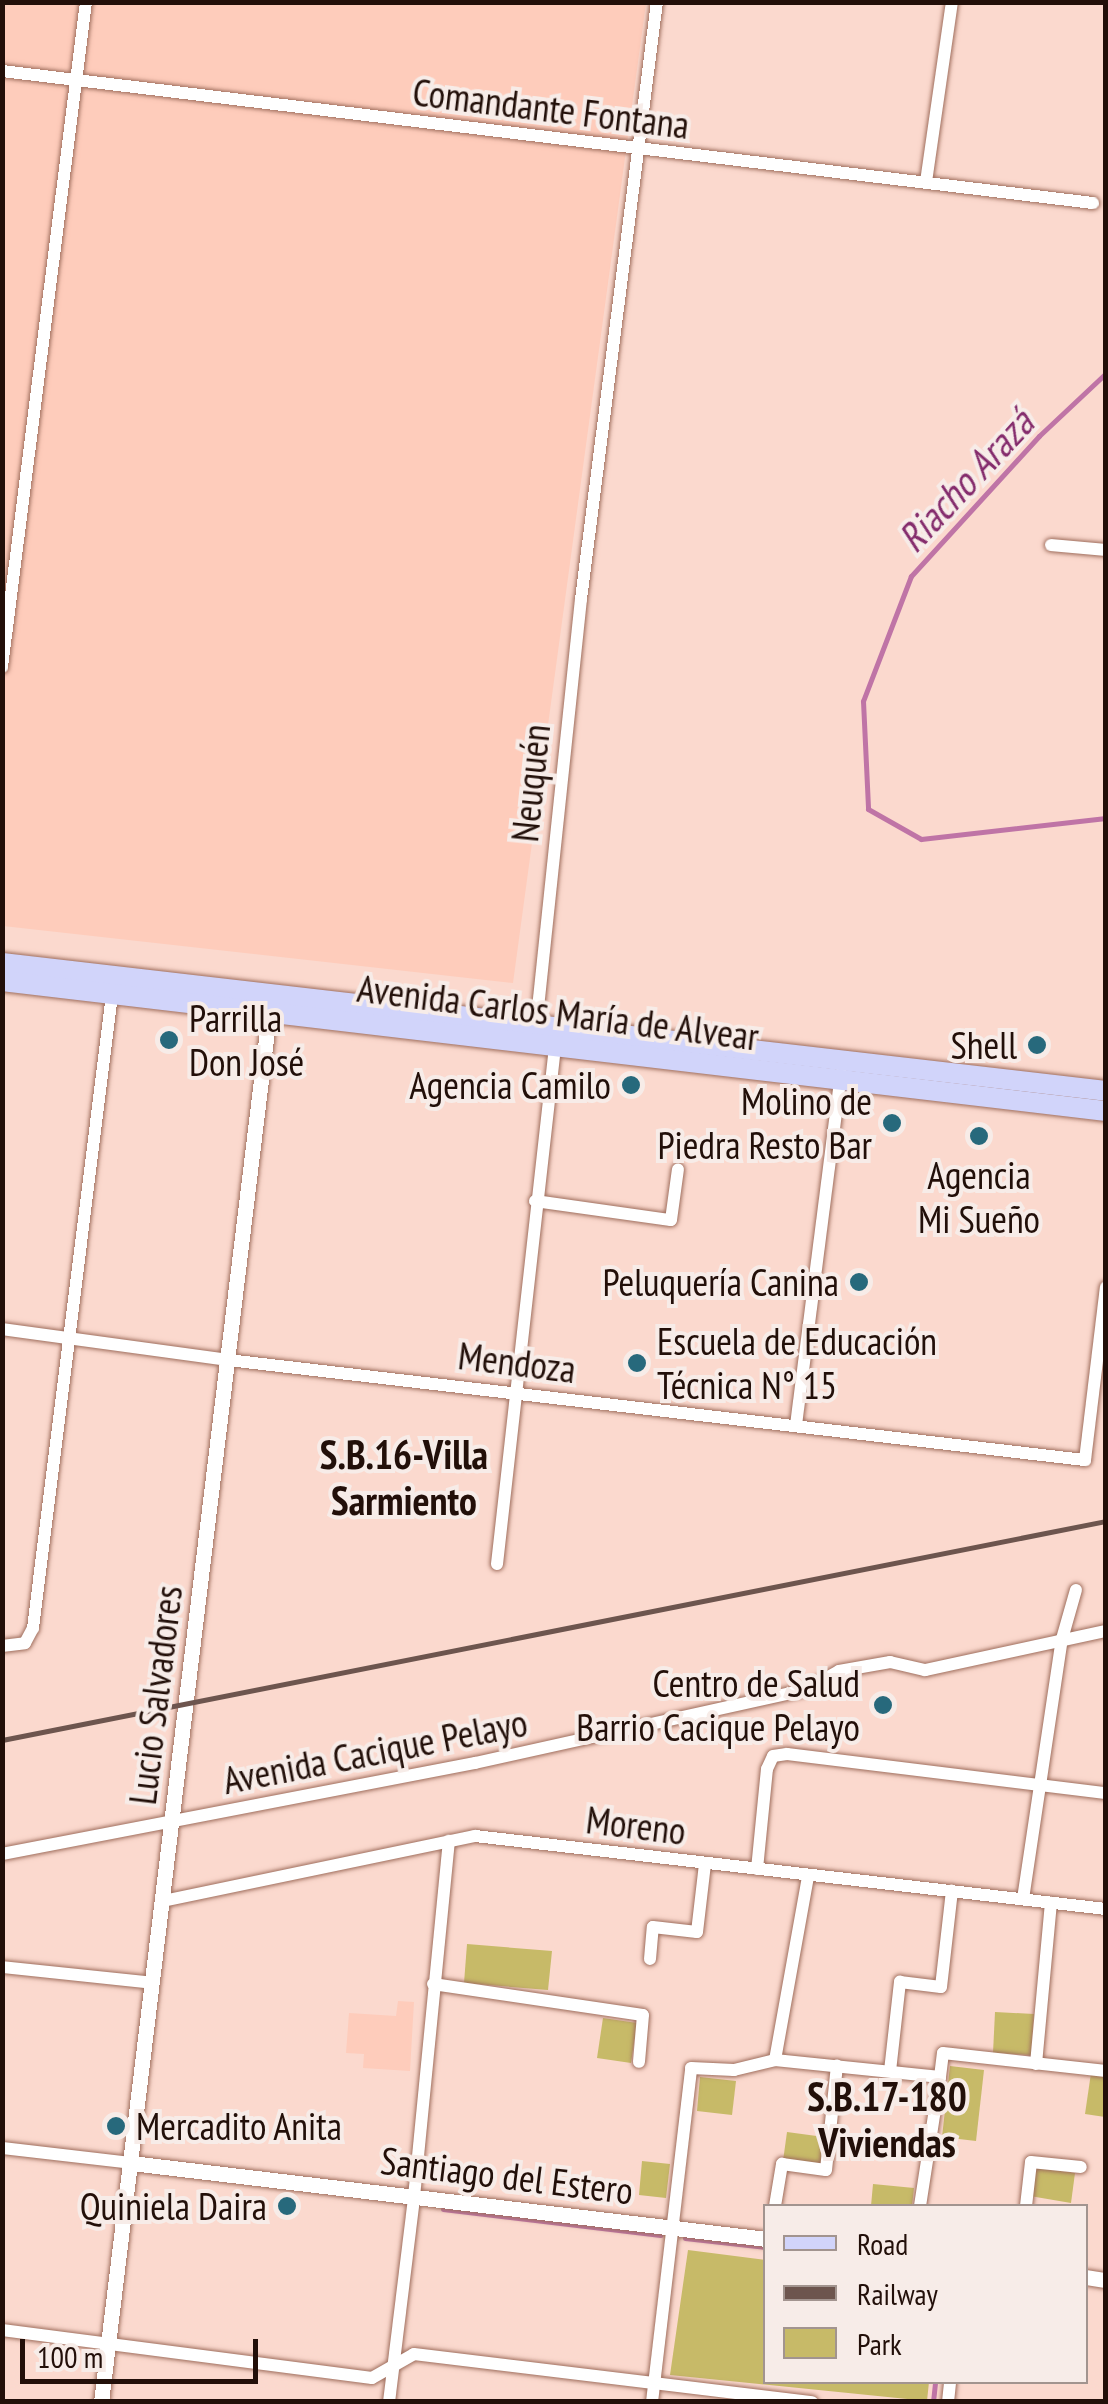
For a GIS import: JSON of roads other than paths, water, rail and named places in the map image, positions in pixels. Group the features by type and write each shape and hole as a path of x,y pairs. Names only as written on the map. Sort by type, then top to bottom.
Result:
{"main road":[{"name":"Avenida Carlos María de Alvear","path":"2,963 114,984 555,1047 1106,1091"},
{"name":"Avenida Carlos María de Alvear","path":"2,981 114,984"},
{"name":"Avenida Carlos María de Alvear","path":"270,1004 534,1024 1106,1111"}],"street":[{"path":"2,667 86,2"},
{"name":"Neuquén","path":"534,1024 657,2"},
{"path":"926,182 952,2"},
{"name":"Comandante Fontana","path":"2,71 1093,203"},
{"path":"1051,545 1106,550"},
{"path":"7,1646 25,1643 32,1628 114,984"},
{"name":"Lucio Salvadores","path":"101,2402 270,1004"},
{"path":"497,1564 555,1047 534,1024"},
{"path":"796,1425 841,1070"},
{"path":"535,1201 671,1220 678,1169"},
{"name":"Mendoza","path":"2,1329 228,1360 1085,1460 1106,1287"},
{"path":"1022,1899 1062,1639 1076,1590"},
{"name":"Avenida Cacique Pelayo","path":"2,1854 475,1763 805,1690 839,1671 890,1662 925,1670 1106,1631"},
{"path":"757,1869 767,1768 773,1756 787,1754 1106,1793"},
{"name":"Moreno","path":"163,1901 475,1836 1106,1908"},
{"path":"389,2402 414,2197 448,1841"},
{"path":"650,1959 653,1927 697,1932 705,1864"},
{"path":"775,2060 808,1876"},
{"path":"890,2071 900,1982 941,1987 952,1891"},
{"path":"1036,2064 1051,1902"},
{"path":"2,1967 154,1983"},
{"path":"432,1984 643,2015 639,2062"},
{"path":"920,2204 942,2053 1106,2071"},
{"path":"652,2402 691,2068 734,2070 775,2060 940,2077"},
{"path":"775,2204 782,2164 826,2170 838,2066"},
{"name":"Santiago del Estero","path":"2,2148 763,2238"},
{"path":"1026,2204 1031,2162 1081,2167"},
{"path":"2,2330 372,2378 414,2354 802,2401"}],"waterway":[{"name":"Riacho Arazá","path":"1106,373 1039,436 911,576 863,701 868,809 921,839 1106,818"},
{"path":"443,2209 660,2235"},
{"path":"685,2238 763,2247"},
{"path":"933,2402 935,2384"}],"railway":[{"path":"2,1740 1106,1521"}],"place":[{"name":"Parrilla Don José","path":"169,1040"},
{"name":"Shell","path":"1037,1045"},
{"name":"Agencia Camilo","path":"631,1085"},
{"name":"Molino de Piedra Resto Bar","path":"892,1123"},
{"name":"Agencia Mi Sueño","path":"979,1136"},
{"name":"Peluquería Canina","path":"859,1282"},
{"name":"Escuela de Educación Técnica N° 15","path":"637,1363"},
{"name":"Centro de Salud Barrio Cacique Pelayo","path":"883,1705"},
{"name":"Mercadito Anita","path":"116,2126"},
{"name":"Quiniela Daira","path":"287,2206"}],"district":[{"name":"S.B.16-Villa Sarmiento","path":"404,1477"},
{"name":"S.B.17-180 Viviendas","path":"887,2119"}]}
